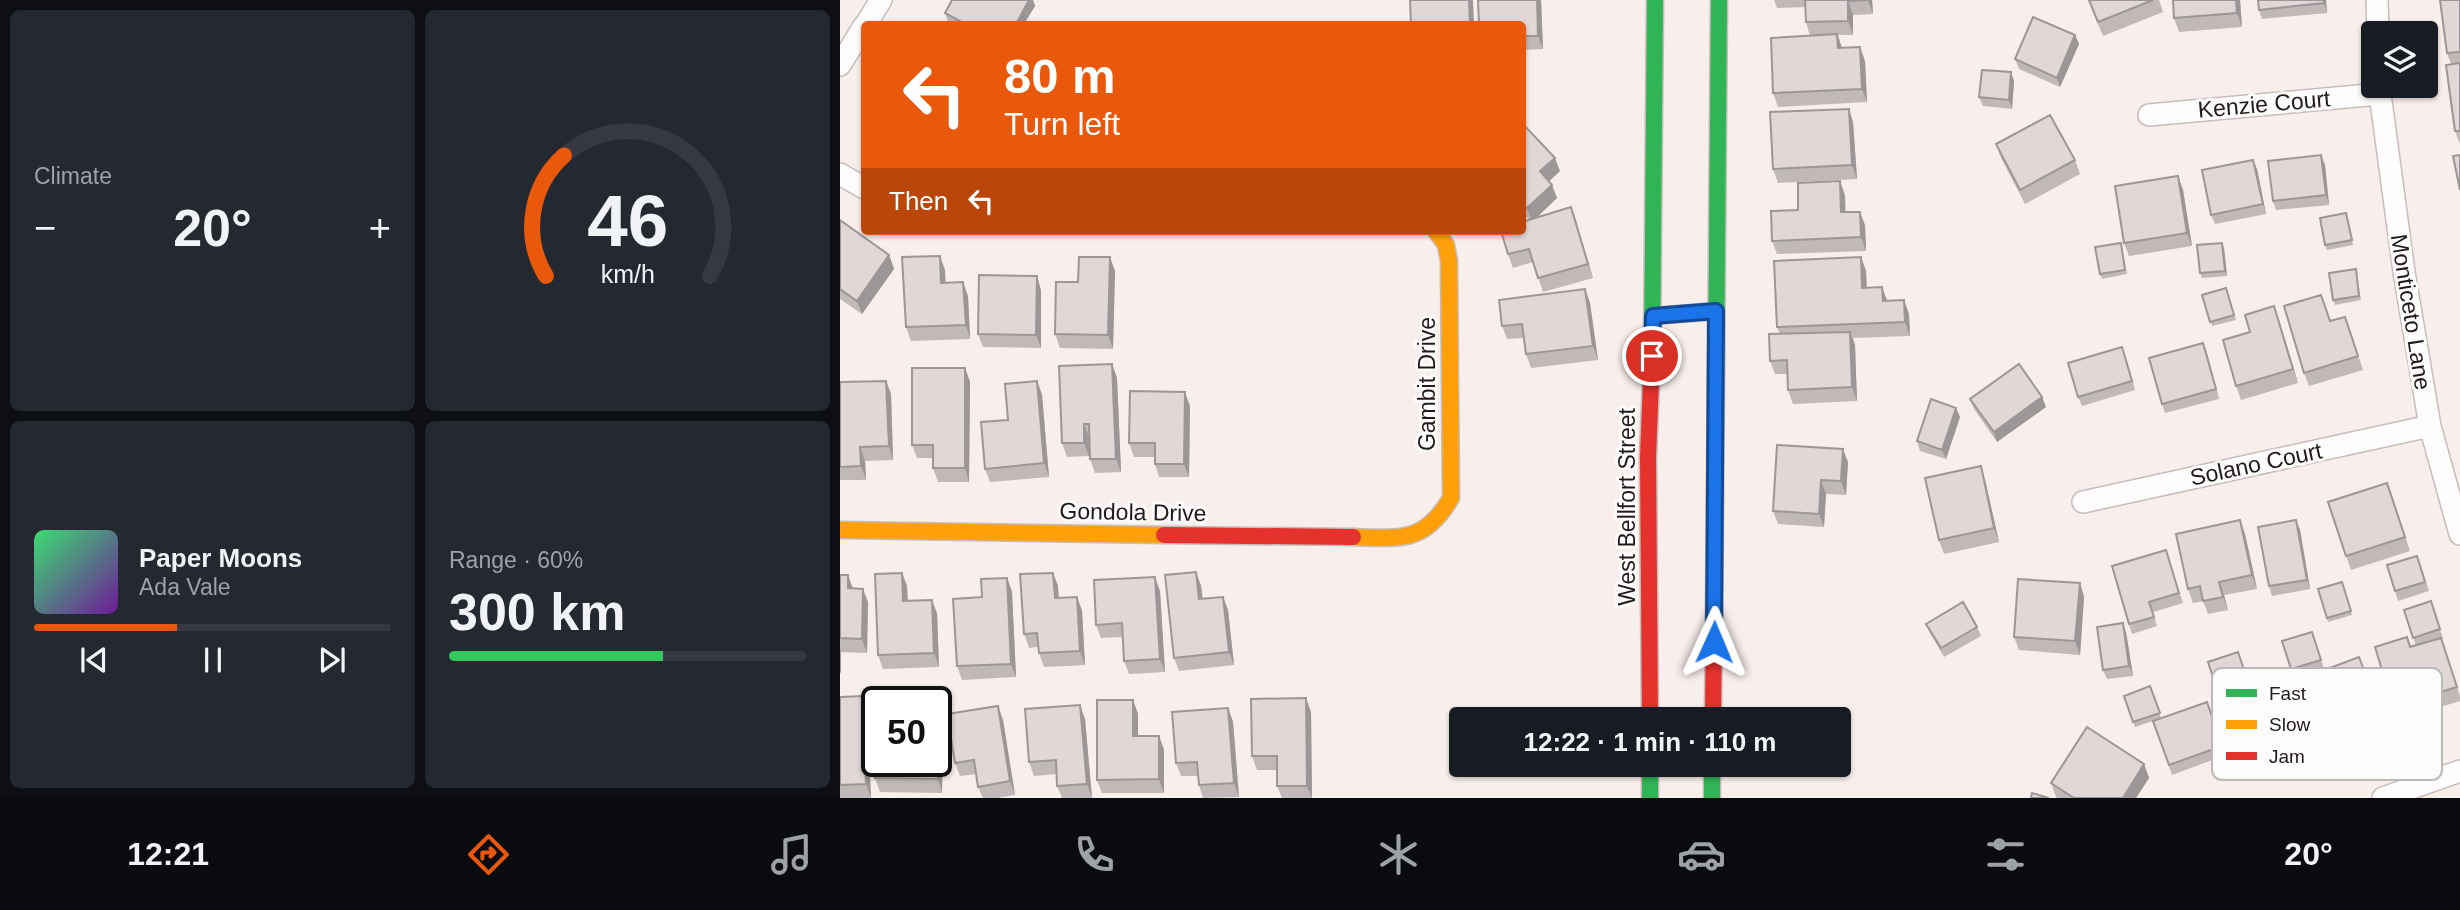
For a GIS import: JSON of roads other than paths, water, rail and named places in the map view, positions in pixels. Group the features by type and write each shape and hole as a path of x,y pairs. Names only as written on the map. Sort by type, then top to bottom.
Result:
{"main road":[{"name":"West Bellfort Street","path":"1650,707 1648,457 1653,316 1655,0"},
{"path":"1713,707 1719,0"},
{"name":"Gambit Drive","path":"1425,531 1439,519 1451,498 1449,261 1446,244 1439,235"},
{"path":"1653,316 1716,311"},
{"name":"Gondola Drive","path":"840,530 1405,538 1425,531"},
{"path":"1650,777 1650,798"},
{"path":"1712,777 1712,798"}],"street":[{"path":"868,21 881,0"},
{"path":"2377,0 2378,21"},
{"path":"840,65 861,31"},
{"name":"Kenzie Court","path":"2149,115 2361,92"},
{"name":"Monticeto Lane","path":"2381,98 2404,272 2430,426 2460,534"},
{"path":"840,174 861,186"},
{"name":"Solano Court","path":"2083,502 2430,426"},
{"path":"2442,777 2460,771"},
{"path":"2383,798 2434,780"}]}
